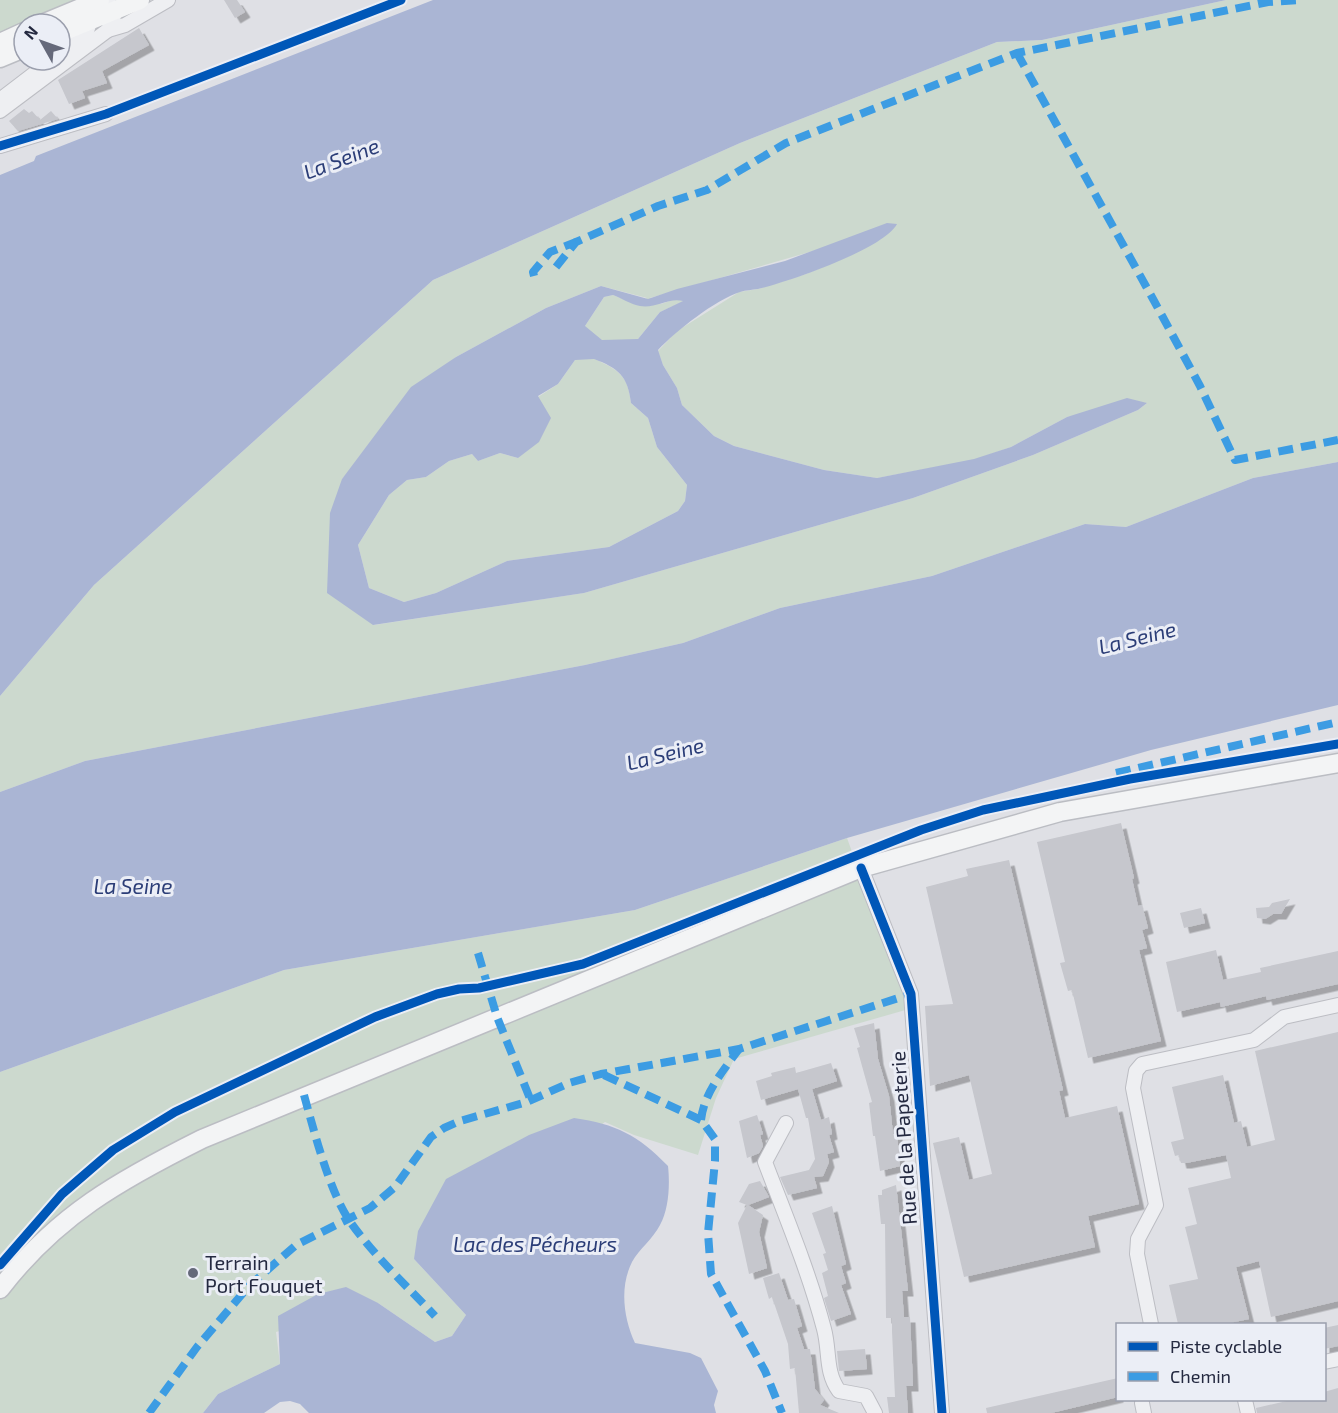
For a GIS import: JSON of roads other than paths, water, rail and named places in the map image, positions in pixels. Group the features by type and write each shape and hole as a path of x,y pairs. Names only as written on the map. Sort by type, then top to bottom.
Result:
{"main road":[{"path":"72,19 99,15 140,0"},
{"path":"72,38 99,15"},
{"path":"0,1289 44,1239 82,1208 130,1175 192,1144 436,1041 861,868 1060,812 1338,763"}],"street":[{"path":"72,38 99,15 114,19 108,30 125,25 168,0"},
{"path":"0,99 36,72"},
{"path":"0,111 38,72"},
{"path":"0,146 106,114"},
{"name":"Rue de la Papeterie","path":"861,868 911,994 942,1413"},
{"path":"1151,1323 1137,1254 1138,1239 1156,1205 1133,1088 1136,1071 1142,1064 1254,1040 1284,1017 1338,1005"},
{"path":"786,1123 765,1162 807,1275 825,1332 830,1378 839,1391 866,1396 875,1413"}],"water":[{"path":"433,0 1226,0 1042,40 997,42 740,143 433,280 94,585 0,696 0,175 34,161 36,156"},
{"path":"887,223 897,224 889,234 855,254 791,279 730,296 696,317 658,350 663,365 677,388 682,405 714,436 734,446 824,470 877,478 974,459 1011,447 1067,417 1127,398 1147,403 1138,410 1033,455 913,498 584,593 373,625 327,593 330,513 342,479 411,387 456,357 546,308 601,286 648,299 677,289 785,261","holes":["613,295 640,306 683,301 660,312 638,339 602,340 585,326 604,297","594,359 620,374 627,386 631,403 648,418 657,447 687,485 685,501 678,511 609,547 507,561 436,593 404,602 369,588 358,545 389,495 407,480 426,477 449,461 472,454 478,461 500,453 518,458 539,442 551,418 538,396 558,384 575,360"]},
{"name":"La Seine","path":"1338,462 1338,705 1151,750 847,838 635,910 284,970 0,1072 0,792 85,761 585,665 683,643 780,608 932,576 1085,524 1126,527 1253,478"},
{"name":"Lac des Pécheurs","path":"574,1118 602,1124 626,1133 647,1146 668,1166 669,1188 663,1219 635,1257 625,1282 626,1314 635,1343 690,1353 701,1358 718,1391 714,1405 716,1413 309,1413 300,1404 290,1401 280,1402 264,1413 203,1413 218,1394 280,1364 278,1316 318,1294 346,1287 378,1303 435,1342 452,1336 466,1315 414,1259 418,1231 446,1179 529,1135"}],"place":[{"name":"Terrain Port Fouquet","path":"193,1273"}]}
